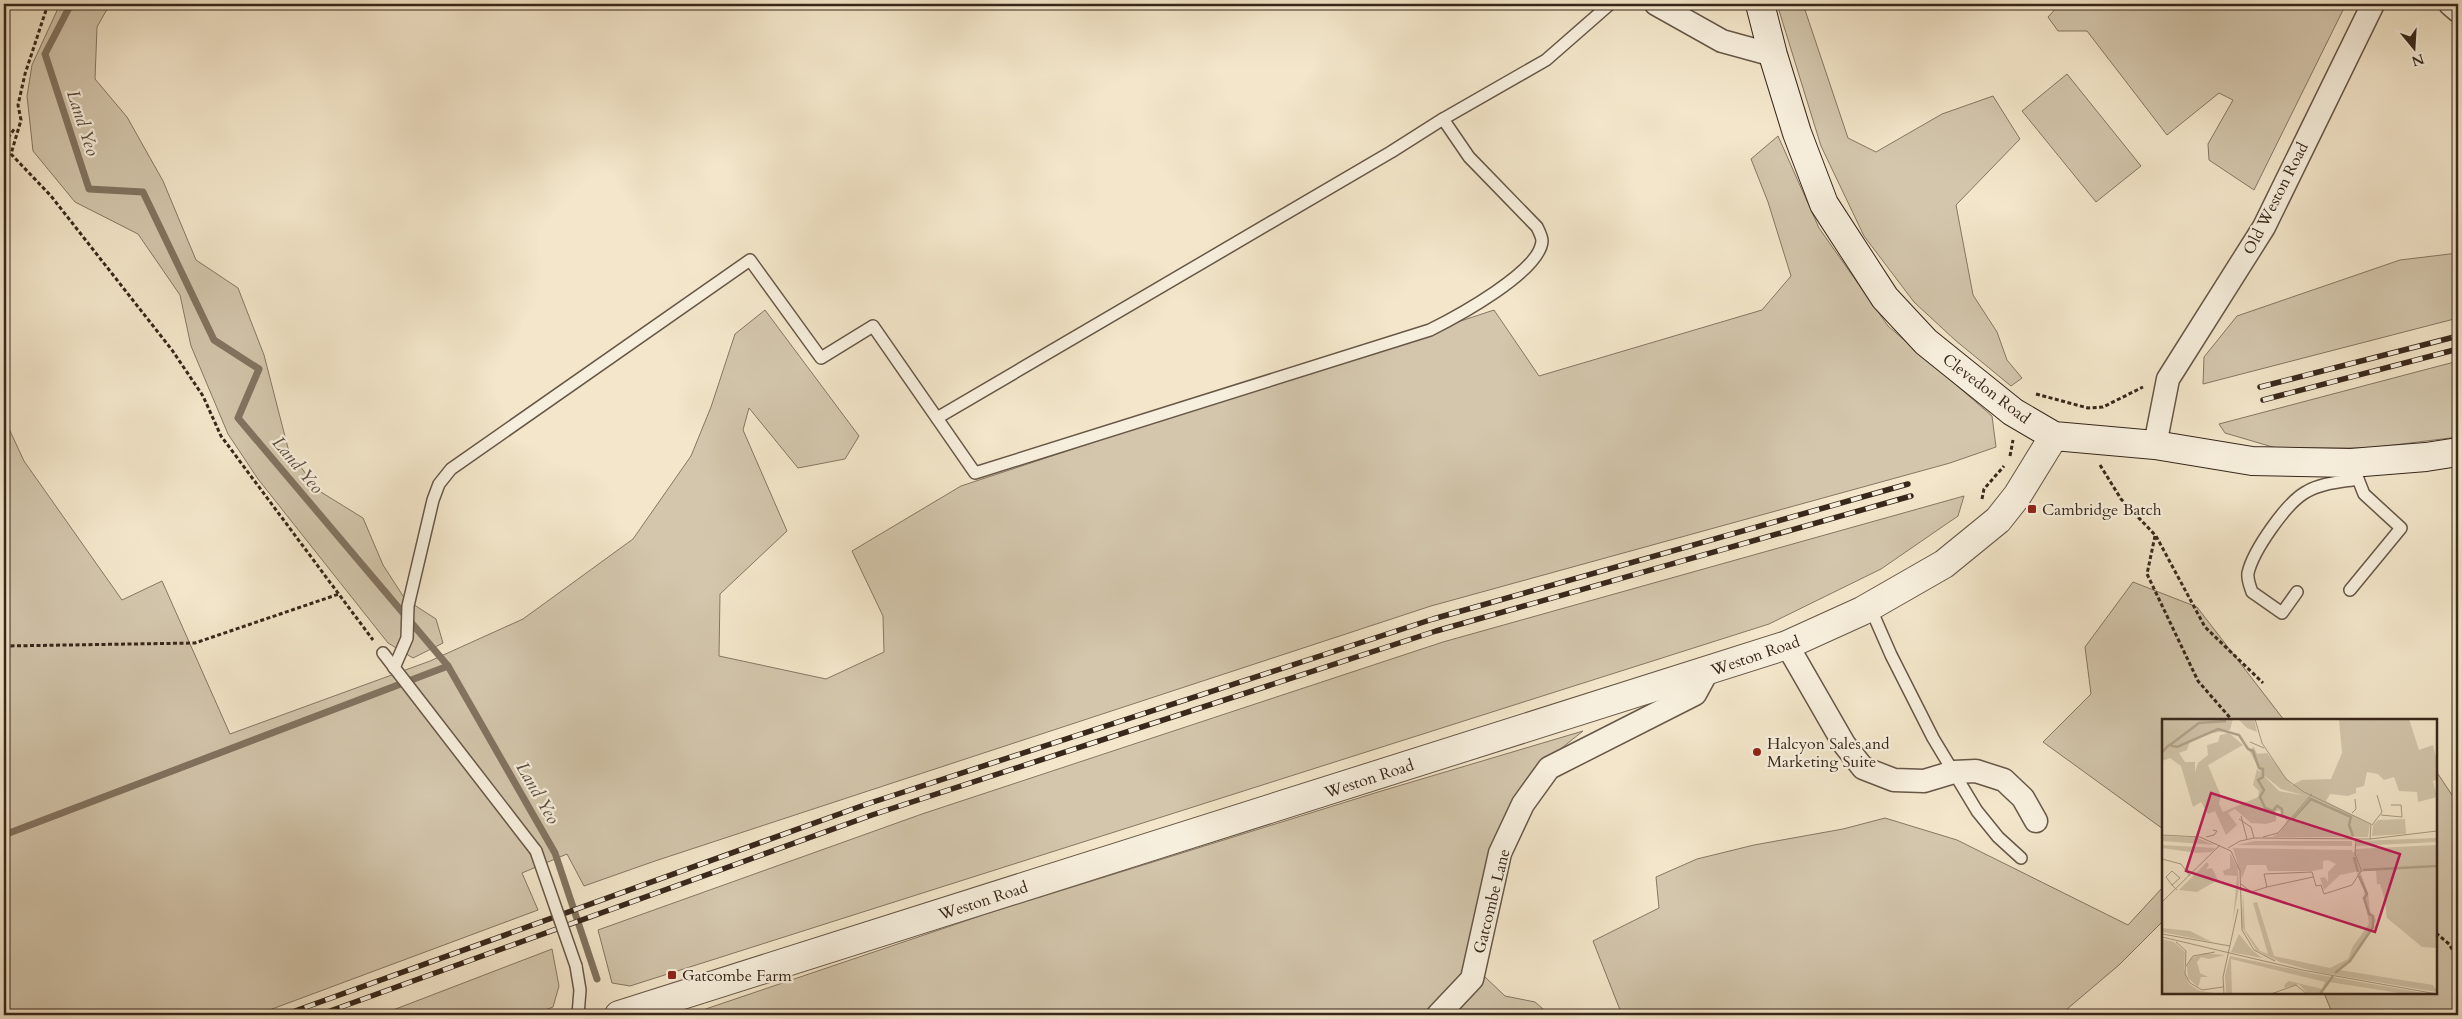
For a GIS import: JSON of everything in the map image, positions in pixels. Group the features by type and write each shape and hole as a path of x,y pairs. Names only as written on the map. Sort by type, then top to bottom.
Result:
{"street":[{"path":"1656,4 1722,41 1773,55"},
{"name":"Clevedon Road","path":"1760,4 1773,55 1797,133 1824,204 1885,298 1926,342 2013,412 2054,436 2155,445 2252,462 2355,471 2458,452"},
{"name":"Old Weston Road","path":"2155,445 2168,380 2264,227 2373,4"},
{"path":"2450,4 2458,11"},
{"name":"Weston Road","path":"619,1015 1707,672 1787,645 1870,607 1944,564 1998,520 2017,496 2054,436"},
{"path":"1787,645 1844,744 1863,768 1894,780 1924,781 1954,772 1976,770 2004,780 2023,798 2036,821"},
{"name":"Gatcombe Lane","path":"1439,1013 1472,979 1500,852 1523,804 1550,768 1695,694 1707,672"}],"lane":[{"path":"937,418 1383,158 1443,119 1546,60 1610,4"},
{"path":"394,668 407,638 408,606 433,500 439,484 451,469 750,260 821,358 873,326 975,473 1430,330 1464,312 1528,268 1539,252 1542,240 1537,227 1469,157 1443,119"},
{"path":"2297,592 2282,613 2252,592 2248,582 2248,573 2267,535 2290,505 2305,492 2355,471 2364,494 2401,528 2350,590"},
{"path":"1870,607 1890,655 1933,738 1977,810 1998,838 2022,858"},
{"path":"383,653 536,851 576,966 580,990 578,1015"}],"path":[{"path":"48,4 25,74 18,105 21,120 11,154 51,196 172,350 203,396 221,436 383,653"},
{"path":"4,143 18,126"},
{"path":"1981,502 1984,489 2009,460 2013,449 2013,438 2005,423 2028,392 2088,408 2103,407 2149,384 2168,380"},
{"path":"2090,439 2108,481 2121,499 2156,536 2206,627 2263,683"},
{"path":"2156,536 2146,574 2198,681 2231,719"},
{"path":"4,646 195,643 339,594"},
{"path":"2437,934 2448,944 2458,959"}],"shaded area":[{"path":"60,4 110,4 97,27 95,79 127,117 163,181 196,260 238,288 264,355 288,448 316,489 363,518 383,565 405,599 436,619 443,643 413,658 388,643 258,479 228,434 191,346 180,295 138,234 75,202 33,151 27,96 32,65"},
{"path":"1777,4 1803,4 1848,138 1876,152 1942,114 1993,96 2020,139 1956,205 1973,295 1997,332 2007,360 2022,378 2011,386 1955,340 1914,302 1864,236 1821,146"},
{"path":"2060,4 2346,4 2254,190 2209,160 2208,144 2233,100 2219,93 2167,135 2087,31 2058,31 2048,17"},
{"path":"2067,74 2141,166 2096,202 2022,111"},
{"path":"1778,136 1819,228 1888,326 1992,416 1996,447 1950,463 1431,606 584,886 567,854 522,873 538,910 256,1015 4,1015 4,418 24,461 122,600 162,581 230,734 430,661 523,619 633,539 691,456 711,407 735,334 765,310 859,436 845,459 798,468 749,408 743,430 787,531 720,594 719,656 826,679 884,652 883,616 852,551 961,486 1494,310 1539,376 1762,310 1791,276 1768,202 1751,159"},
{"path":"2458,253 2458,318 2203,384 2204,357 2237,316 2400,260"},
{"path":"2458,361 2458,437 2370,448 2276,448 2225,433 2219,424"},
{"path":"1964,496 1958,516 1881,569 1769,624 630,986 612,983 598,930 922,814 1443,642"},
{"path":"2133,582 2197,607 2283,719 2162,719 2162,828 2043,742 2091,694 2085,647"},
{"path":"1583,731 1543,763 1465,976 1455,988 1485,977 1505,996 1535,1002 1550,1015 688,1015 986,914 1378,792"},
{"path":"2437,772 2458,804 2458,1015 2333,1015 2324,994 2437,994"},
{"path":"1885,818 1957,840 2128,925 2162,888 2162,922 2119,965 2060,1015 1622,1015 1593,941 1659,908 1656,877 1697,859 1754,845 1843,829"},
{"path":"552,949 559,986 553,1007 532,1015 380,1015"}],"waterway":[{"name":"Land Yeo","path":"71,4 45,54 89,189 143,192 214,340 259,369 238,418 448,666 555,853 597,979"},
{"path":"4,835 448,666"}],"railway":[{"path":"2260,387 2458,336"},
{"path":"2263,400 2458,349"},
{"path":"284,1015 867,804 1433,619 1908,484"},
{"path":"319,1015 872,815 1436,631 1911,496"}],"place":[{"name":"Cambridge Batch","path":"2032,509"},
{"name":"Halcyon Sales and Marketing Suite","path":"1757,752"},
{"name":"Gatcombe Farm","path":"672,975"}]}
